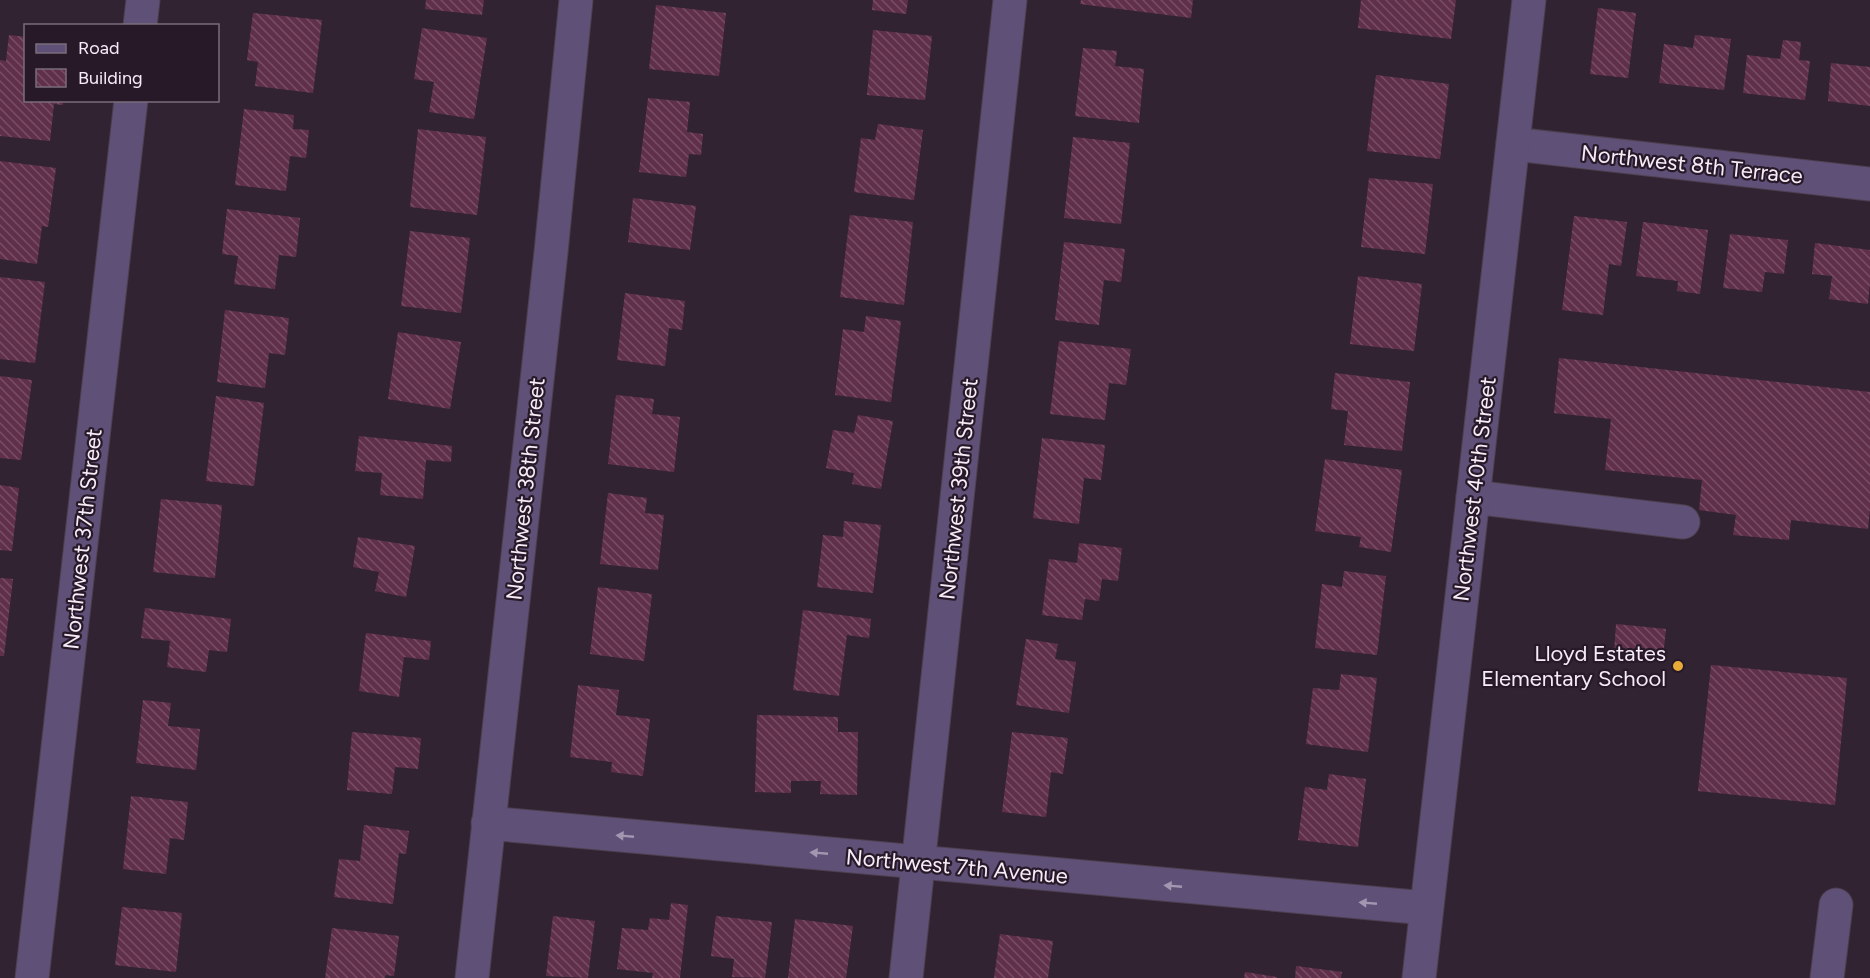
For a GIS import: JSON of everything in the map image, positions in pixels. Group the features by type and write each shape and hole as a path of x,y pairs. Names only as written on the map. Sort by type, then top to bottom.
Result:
{"street":[{"path":"140,24 143,0"},
{"name":"Northwest 38th Street","path":"472,978 576,0"},
{"name":"Northwest 39th Street","path":"906,978 1010,0"},
{"name":"Northwest 40th Street","path":"1419,978 1529,0"},
{"name":"Northwest 37th Street","path":"32,978 131,102"},
{"name":"Northwest 8th Terrace","path":"1513,144 1870,184"},
{"path":"1473,497 1683,522"},
{"name":"Northwest 7th Avenue","path":"488,823 1426,908"},
{"path":"1827,978 1836,905"}],"building":[{"path":"426,0 484,0 482,15 425,9"},
{"path":"873,0 908,0 906,14 872,10"},
{"path":"1081,0 1193,0 1191,18 1080,4"},
{"path":"1361,0 1456,0 1451,39 1358,28"},
{"path":"656,5 726,13 719,76 649,69"},
{"path":"1598,8 1636,13 1628,78 1590,74"},
{"path":"253,13 322,20 313,93 255,86 258,62 247,60"},
{"path":"422,28 487,38 474,119 429,112 434,82 414,79"},
{"path":"873,30 932,36 925,100 867,95"},
{"path":"9,35 24,37 24,102 63,102 63,105 54,104 50,141 0,136 0,60 6,61"},
{"path":"1695,35 1731,39 1724,90 1659,83 1664,44 1693,48"},
{"path":"1783,40 1801,42 1799,60 1810,61 1805,100 1743,93 1747,55 1780,59"},
{"path":"1083,48 1117,51 1115,66 1144,69 1139,123 1075,116"},
{"path":"1831,63 1870,67 1870,106 1828,101"},
{"path":"1376,75 1449,84 1440,159 1367,151"},
{"path":"648,98 690,102 687,132 703,134 701,155 689,154 686,177 639,172"},
{"path":"244,109 294,115 293,129 309,130 306,158 290,156 286,191 235,185"},
{"path":"878,124 923,130 914,200 854,192 861,138 875,140"},
{"path":"418,129 486,137 477,215 410,207"},
{"path":"1073,137 1130,143 1121,224 1064,218"},
{"path":"0,161 56,168 48,227 42,226 37,264 0,259"},
{"path":"1369,178 1433,184 1425,254 1361,247"},
{"path":"633,198 696,206 690,250 628,242"},
{"path":"227,209 300,218 296,257 279,255 275,289 234,284 238,256 222,254"},
{"path":"850,215 913,222 904,305 840,297"},
{"path":"1574,216 1627,222 1621,266 1609,264 1603,315 1562,310"},
{"path":"1643,222 1708,230 1700,294 1677,291 1678,281 1636,276"},
{"path":"410,231 470,238 461,313 401,306"},
{"path":"1730,234 1788,240 1784,274 1765,272 1762,292 1723,288"},
{"path":"1064,242 1125,249 1121,282 1104,280 1099,325 1055,320"},
{"path":"1815,243 1870,250 1868,304 1829,299 1832,276 1812,274"},
{"path":"1358,276 1422,284 1414,351 1350,344"},
{"path":"0,277 45,282 35,363 0,359"},
{"path":"625,293 685,301 682,330 669,328 665,366 617,360"},
{"path":"225,310 289,318 285,355 269,353 265,388 217,382"},
{"path":"866,316 901,321 891,402 835,395 843,329 864,332"},
{"path":"398,332 461,342 450,409 388,399"},
{"path":"1059,341 1131,349 1126,385 1109,383 1105,420 1050,414"},
{"path":"1559,358 1870,392 1868,529 1791,520 1789,540 1733,535 1736,515 1699,510 1702,480 1605,470 1611,419 1554,413"},
{"path":"1335,373 1410,382 1402,451 1344,445 1348,411 1331,409"},
{"path":"0,376 32,380 21,460 0,458"},
{"path":"616,395 654,399 652,414 680,417 674,472 608,464"},
{"path":"216,396 264,403 254,486 206,481"},
{"path":"858,415 893,421 881,489 852,484 854,473 826,468 833,430 854,433"},
{"path":"359,436 452,446 451,462 426,460 423,499 380,495 382,473 355,471"},
{"path":"1042,438 1105,445 1101,480 1084,478 1079,524 1033,518"},
{"path":"1325,459 1402,470 1391,552 1359,547 1361,537 1315,531"},
{"path":"0,485 19,488 12,551 0,550"},
{"path":"608,493 647,498 645,513 664,515 658,570 600,564"},
{"path":"161,499 222,505 215,578 153,572"},
{"path":"844,521 881,525 873,593 817,587 823,535 843,537"},
{"path":"358,537 415,546 406,597 375,591 379,572 353,567"},
{"path":"1079,543 1122,548 1118,581 1102,579 1099,601 1085,599 1082,620 1042,615 1049,559 1077,563"},
{"path":"1344,571 1386,576 1377,655 1315,648 1322,584 1342,587"},
{"path":"0,578 13,579 4,656 0,656"},
{"path":"598,587 652,594 644,661 590,654"},
{"path":"145,608 231,619 227,652 209,650 206,672 167,667 170,641 141,638"},
{"path":"803,610 871,619 869,638 847,635 839,696 793,690"},
{"path":"1616,624 1666,629 1663,657 1614,652"},
{"path":"366,633 431,641 429,660 404,657 399,697 359,691"},
{"path":"1026,639 1058,644 1055,659 1076,662 1069,713 1016,705"},
{"path":"1711,665 1847,678 1835,805 1698,791"},
{"path":"1341,674 1377,678 1368,752 1306,744 1313,688 1339,690"},
{"path":"578,685 619,690 616,715 650,719 643,776 611,772 612,762 570,757"},
{"path":"143,700 171,703 168,726 200,729 196,770 136,763"},
{"path":"757,715 838,717 838,732 858,732 857,795 820,794 821,781 791,781 791,793 755,792"},
{"path":"352,732 421,738 418,769 395,767 392,794 347,790"},
{"path":"1012,732 1068,738 1063,774 1051,772 1046,817 1002,812"},
{"path":"1329,774 1366,779 1358,847 1298,840 1305,787 1327,790"},
{"path":"131,796 188,802 184,840 170,838 166,874 123,869"},
{"path":"364,825 409,831 406,854 399,853 393,904 334,897 339,859 360,861"},
{"path":"671,903 688,905 680,978 652,978 653,973 617,969 622,928 648,930 650,918 669,920"},
{"path":"122,907 182,913 176,972 115,965"},
{"path":"553,916 595,921 588,978 546,976"},
{"path":"716,916 772,922 765,978 732,977 734,959 711,956"},
{"path":"795,919 853,926 846,978 788,978"},
{"path":"332,928 399,936 394,976 325,978"},
{"path":"1000,934 1053,941 1048,978 994,978"},
{"path":"1296,966 1342,972 1341,978 1295,978"},
{"path":"1245,972 1277,977 1277,978 1244,978"}],"place":[{"name":"Lloyd Estates Elementary School","path":"1678,666"}]}
